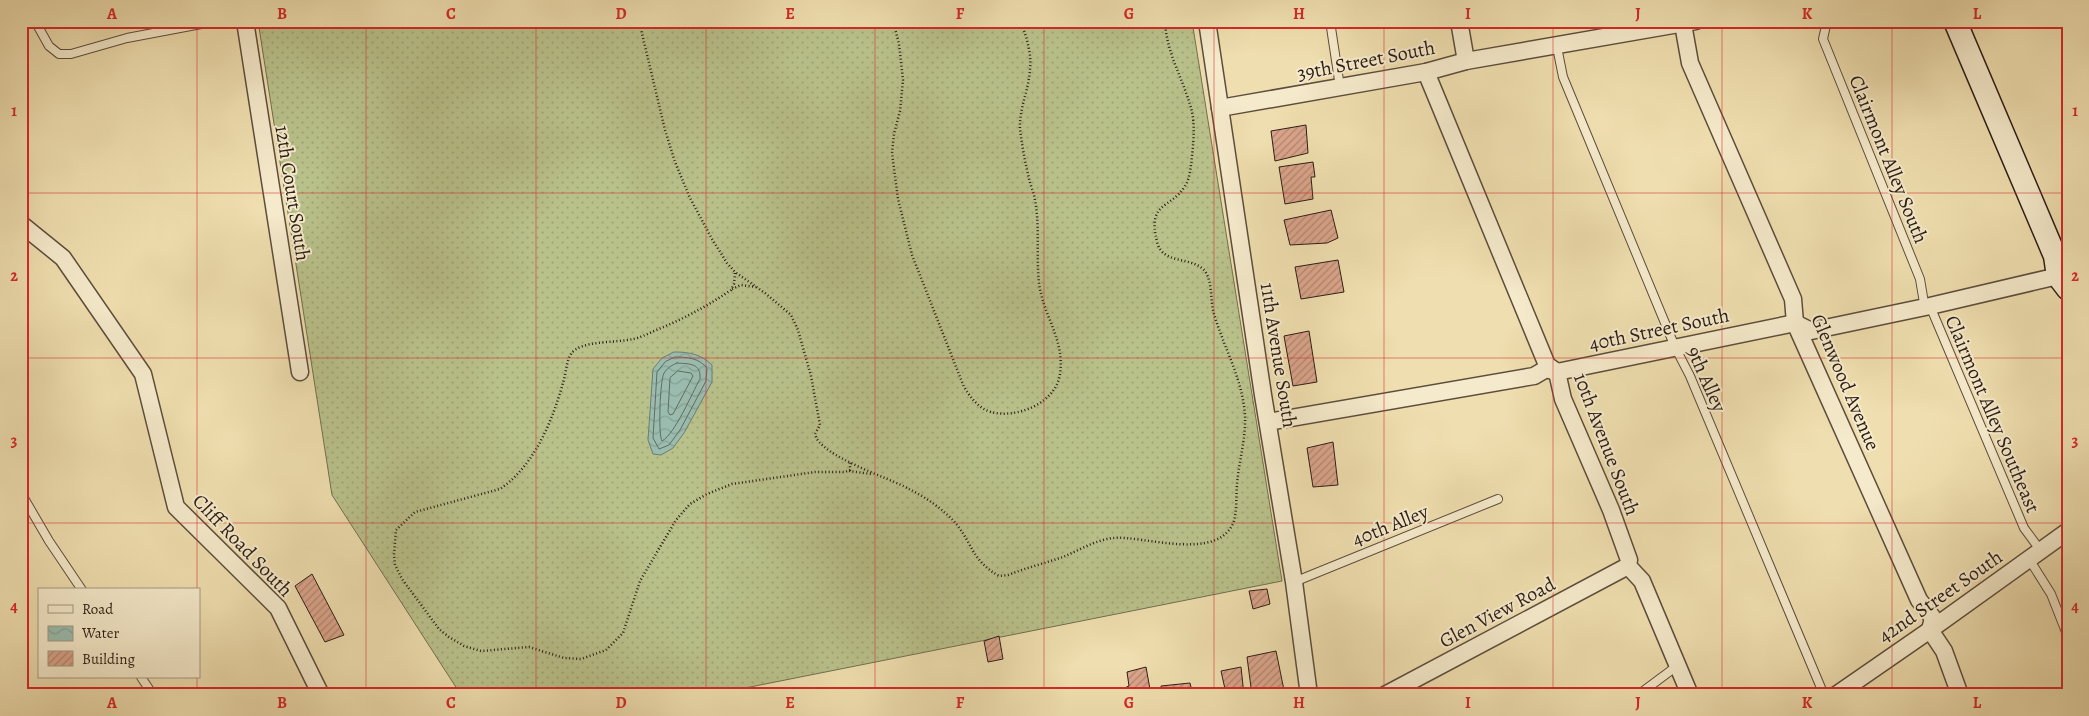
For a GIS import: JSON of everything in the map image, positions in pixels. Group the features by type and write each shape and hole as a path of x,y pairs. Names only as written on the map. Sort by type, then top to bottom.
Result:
{"street":[{"name":"12th Court South","path":"245,21 300,372"},
{"name":"11th Avenue South","path":"1207,21 1294,582 1309,695"},
{"path":"1459,21 1466,61"},
{"path":"1955,21 2054,256 2063,282"},
{"name":"39th Street South","path":"1220,108 1426,72 1466,61 1557,47 1661,26 1690,23"},
{"name":"Glenwood Avenue","path":"1690,23 1690,63 1792,299 1795,323 1919,600 1932,618 1930,630 1944,651 1960,695"},
{"name":"10th Avenue South","path":"1426,72 1547,365 1557,372 1563,399 1610,510 1629,560 1628,566 1642,581 1690,695"},
{"name":"Cliff Road South","path":"21,224 63,258 143,374 176,507 278,608 320,695"},
{"name":"40th Street South","path":"1268,422 1534,376 1546,369 1557,372 1675,346 1795,323 1811,331 1930,306 2063,282"},
{"name":"42nd Street South","path":"1836,695 2068,531"},
{"name":"Glen View Road","path":"1385,695 1628,566"}],"lane":[{"path":"35,21 49,46 59,54 71,54 128,38 216,21"},
{"path":"1330,21 1340,87"},
{"name":"Clairmont Alley South","path":"1827,21 1823,39 1920,279 1924,303 1930,306"},
{"name":"9th Alley","path":"1557,47 1563,77 1824,695"},
{"name":"Clairmont Alley Southeast","path":"1930,306 2024,528 2038,547 2029,559"},
{"path":"21,493 49,541 81,588"},
{"name":"40th Alley","path":"1294,582 1498,499"},
{"path":"2029,559 2051,594 2068,637"},
{"path":"1638,695 1677,666"},
{"path":"142,678 153,695"}],"path":[{"path":"639,21 644,51 675,162 690,198 712,239 735,272 757,287 790,315 798,330 811,376 820,425 815,434 818,442 825,448 875,475 909,488 935,505 958,526 973,554 999,576 1008,575 1113,538 1170,545 1200,543 1214,540 1232,528 1235,517 1245,417 1236,372 1214,313 1209,280 1204,270 1163,252 1158,245 1156,234 1155,221 1157,213 1164,204 1184,187 1189,176 1193,134 1191,107 1166,37 1165,21"},
{"path":"893,21 899,44 904,89 892,152 898,199 904,226 915,262 964,387 978,406 991,412 1004,412 1020,411 1040,403 1050,396 1057,385 1060,375 1061,358 1058,340 1044,307 1039,283 1035,198 1028,178 1020,130 1020,114 1030,71 1031,58 1021,21"},
{"path":"731,290 734,284 735,272"},
{"path":"757,287 741,285 692,314 634,339 579,347 571,354 563,384 538,448 524,468 500,489 415,512 396,530 394,555 402,579 439,629 464,646 481,651 529,647 564,658 581,659 606,650 623,633 640,581 676,520 690,504 707,494 732,484 815,472 847,471 875,475"},
{"path":"847,471 850,470 850,461"}],"green space":[{"path":"258,21 1192,21 1282,581 710,695 461,695 332,495"}],"water":[{"path":"674,352 694,354 708,361 712,365 712,382 684,433 673,448 661,455 653,454 648,440 653,369 662,358"}],"building":[{"path":"1306,125 1308,153 1275,161 1271,131"},
{"path":"1313,162 1315,177 1311,177 1313,199 1285,204 1279,167"},
{"path":"1331,210 1338,238 1327,243 1290,245 1284,220"},
{"path":"1338,260 1344,292 1301,299 1295,267"},
{"path":"1309,331 1317,382 1293,386 1284,336"},
{"path":"1333,442 1338,485 1313,487 1307,448"},
{"path":"312,574 344,635 325,642 295,586"},
{"path":"1267,589 1270,604 1253,609 1249,591"},
{"path":"999,636 1003,659 988,662 984,641"},
{"path":"1276,651 1285,695 1252,695 1247,657"},
{"path":"1146,667 1151,695 1121,695 1120,690 1129,686 1127,672"},
{"path":"1241,667 1244,695 1217,695 1217,692 1225,689 1221,671"},
{"path":"1190,683 1193,695 1162,695 1161,686"}]}
